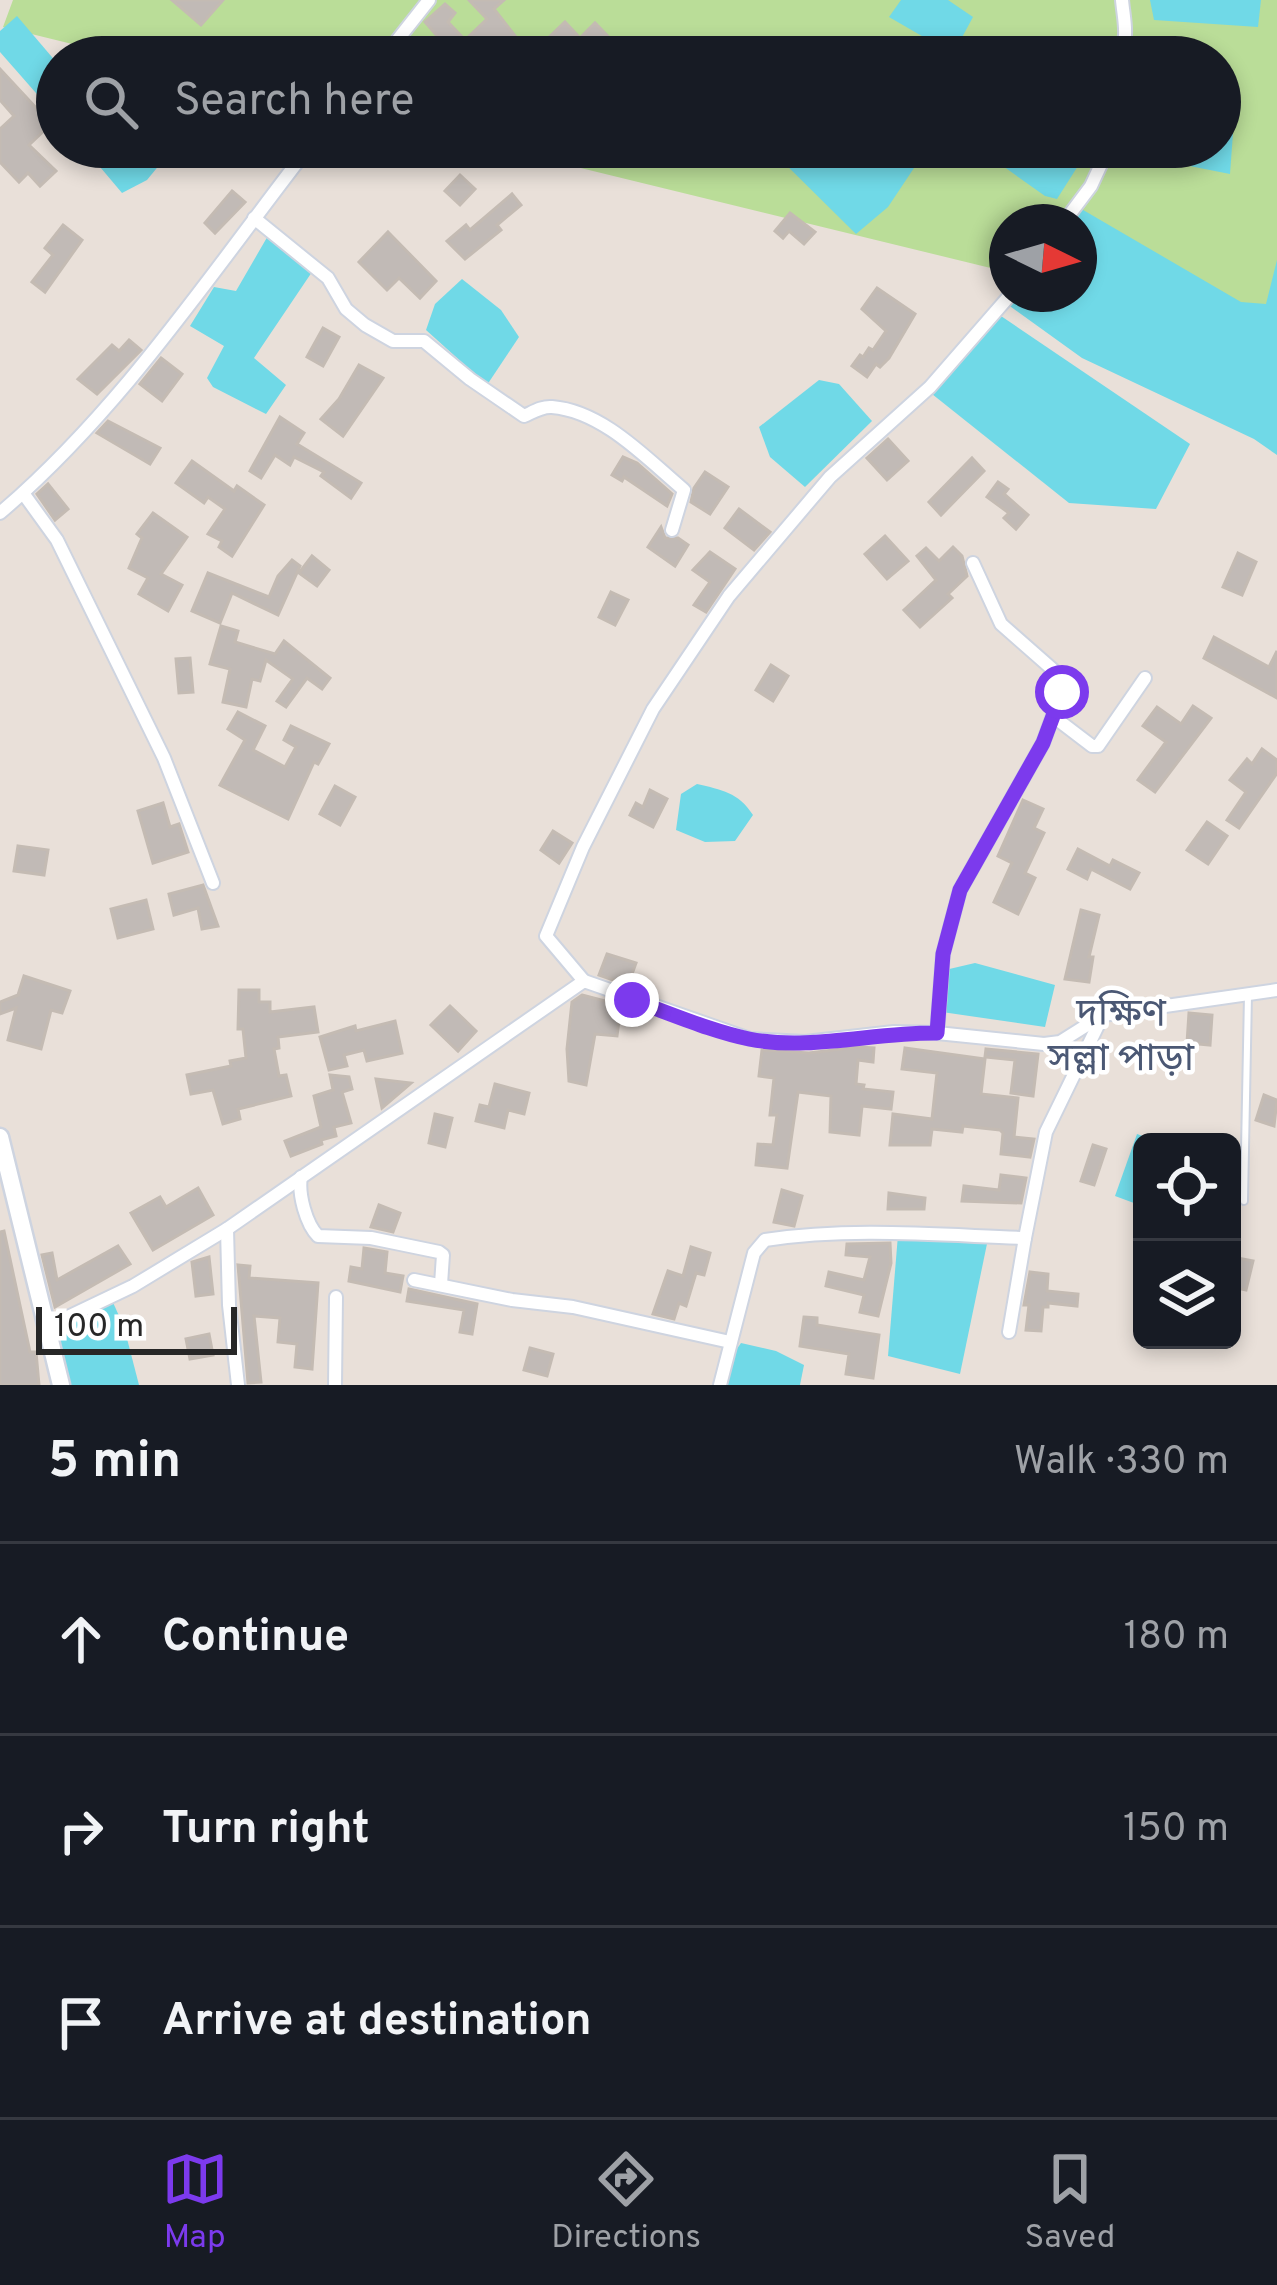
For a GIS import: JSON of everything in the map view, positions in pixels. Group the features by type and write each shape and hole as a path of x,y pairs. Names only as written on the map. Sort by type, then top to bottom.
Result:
{"main road":[{"path":"0,1137 61,1385"}],"street":[{"path":"401,36 429,0"},
{"path":"1122,0 1126,36"},
{"path":"0,513 88,429 293,168"},
{"path":"1077,204 1099,168"},
{"path":"254,218 328,278 346,309 364,325 393,341 424,340 524,416 549,406 582,414 621,437 684,490 672,530"},
{"path":"995,312 930,387 830,477 729,596 653,709 583,847 546,936 584,982 749,1039 805,1042 894,1032 1044,1044 1060,1042 1103,1015 1277,990"},
{"path":"23,493 57,540 164,758 213,883"},
{"path":"937,1033 943,954 960,890 1043,743 1062,692 1059,675 1001,624 973,563"},
{"path":"1054,717 1098,746 1145,678"},
{"path":"47,1327 133,1286 227,1228 584,982"},
{"path":"1009,1332 1046,1132 1103,1015"},
{"path":"301,1178 299,1188 312,1231 318,1236 370,1238 439,1252 443,1256 441,1284"},
{"path":"227,1228 238,1385"},
{"path":"720,1385 754,1253 765,1240 882,1232 1024,1238"},
{"path":"414,1280 573,1307 730,1342"},
{"path":"334,1385 336,1297"}],"lane":[{"path":"1244,1201 1248,995"}],"green space":[{"path":"13,0 1277,0 1277,337 1097,232 1097,204 989,204 989,268 581,168 1241,168 1241,36 40,36 3,27"}],"water":[{"path":"901,0 948,0 973,17 963,36 922,36 889,17"},
{"path":"1150,0 1261,0 1258,27 1154,20"},
{"path":"17,16 36,38 36,93 0,52 0,31"},
{"path":"101,168 157,168 147,180 122,193"},
{"path":"789,168 914,168 888,207 856,234"},
{"path":"1006,168 1077,168 1057,199 1045,196"},
{"path":"1200,168 1230,168 1230,174"},
{"path":"1097,218 1241,302 1266,304 1277,260 1277,455 1254,439 1082,358 1018,312 1097,312"},
{"path":"269,234 314,269 254,358 286,385 266,414 213,387 207,378 224,346 190,326 214,287 236,291"},
{"path":"462,279 501,310 519,337 487,385 426,330 435,304"},
{"path":"998,314 1190,444 1156,509 1069,503 932,394"},
{"path":"819,380 839,384 872,421 805,487 770,457 759,427"},
{"path":"697,784 735,797 753,815 735,841 705,842 676,830 681,794"},
{"path":"975,963 1055,985 1045,1027 942,1012 945,970"},
{"path":"1133,1145 1133,1203 1115,1196"},
{"path":"898,1235 988,1239 960,1374 888,1356"},
{"path":"111,1298 139,1385 69,1385 53,1325"},
{"path":"741,1343 776,1351 804,1365 800,1385 725,1385 727,1363"}],"building":[{"path":"172,0 223,0 201,25"},
{"path":"469,0 504,0 494,9 515,36 469,36 487,19"},
{"path":"445,4 455,13 448,22 461,36 437,36 425,22"},
{"path":"565,22 578,36 550,36"},
{"path":"595,23 608,36 582,36"},
{"path":"0,69 36,108 36,138 29,145 36,152 36,168 56,171 40,186 28,173 19,182 0,162 0,129 14,116 0,100"},
{"path":"460,175 475,189 460,205 445,191"},
{"path":"232,191 245,202 215,233 205,223"},
{"path":"512,194 521,205 497,225 501,230 465,259 447,241 466,225 470,230"},
{"path":"790,213 815,232 804,244 789,231 783,238 775,231"},
{"path":"63,225 82,240 45,292 32,282 53,255 45,248"},
{"path":"388,232 436,281 420,298 399,278 387,290 359,262"},
{"path":"877,288 915,314 889,358 880,367 876,364 867,377 852,366 869,348 873,350 886,331 862,309"},
{"path":"323,328 339,337 323,366 307,357"},
{"path":"129,340 141,350 97,394 78,379 112,345 119,351"},
{"path":"161,358 182,374 162,401 140,384"},
{"path":"359,365 383,378 343,436 321,419"},
{"path":"280,417 304,433 297,444 361,483 351,498 321,476 324,472 294,457 290,465 275,455 261,478 250,471"},
{"path":"108,421 160,448 150,464 97,433"},
{"path":"888,439 908,461 887,480 867,458"},
{"path":"623,457 637,463 672,494 667,506 624,477 622,481 612,475"},
{"path":"972,458 984,471 941,515 929,502"},
{"path":"192,461 234,491 237,486 264,505 232,556 219,547 222,541 208,534 225,509 208,497 204,503 176,483"},
{"path":"705,472 728,487 710,514 691,502"},
{"path":"998,482 1008,489 1004,494 1028,515 1016,529 1004,518 1009,513 987,497"},
{"path":"48,484 68,509 55,520 37,494"},
{"path":"739,509 770,532 754,550 725,528"},
{"path":"153,513 187,537 161,574 182,585 168,611 139,594 148,578 129,568 142,538 137,534"},
{"path":"661,527 665,538 678,538 688,545 675,566 648,547"},
{"path":"885,536 908,561 887,579 865,554"},
{"path":"953,547 962,556 967,576 948,594 952,598 920,627 904,610 936,580 917,556 926,548 939,561"},
{"path":"710,552 735,569 706,612 694,605 710,582 693,570"},
{"path":"1238,553 1256,562 1242,595 1223,587"},
{"path":"312,556 329,570 317,586 299,573"},
{"path":"292,560 300,566 278,615 232,593 220,623 192,611 208,573 269,597"},
{"path":"611,592 628,600 615,625 599,617"},
{"path":"221,626 238,631 235,642 275,654 284,641 330,678 322,689 307,678 286,707 277,701 293,679 266,660 260,681 252,679 246,707 223,702 230,669 210,664"},
{"path":"1214,637 1269,667 1277,651 1277,698 1204,658"},
{"path":"190,658 193,692 179,693 176,659"},
{"path":"771,665 788,676 773,701 756,690"},
{"path":"1193,706 1211,718 1155,792 1138,780 1166,742 1143,726 1157,707 1181,724"},
{"path":"238,712 265,726 253,750 285,767 296,747 284,740 291,726 329,744 318,764 314,762 288,819 220,785 245,740 228,729"},
{"path":"1262,749 1277,760 1277,773 1239,828 1227,820 1246,792 1230,780 1247,759 1252,764"},
{"path":"335,786 355,797 340,825 320,814"},
{"path":"650,790 667,799 653,827 630,815 636,803 643,807"},
{"path":"1023,800 1043,809 1034,828 1044,833 1025,873 1035,878 1018,914 994,902 1012,863 998,856"},
{"path":"163,803 170,827 179,824 188,852 153,863 138,811"},
{"path":"1207,822 1227,836 1208,864 1187,850"},
{"path":"553,831 572,843 559,863 541,850"},
{"path":"18,846 48,850 44,875 14,871"},
{"path":"1078,849 1110,866 1113,860 1139,873 1130,889 1091,869 1087,879 1068,869"},
{"path":"203,885 218,926 202,929 198,908 174,915 169,894"},
{"path":"146,900 153,929 118,938 111,909"},
{"path":"1081,910 1099,915 1089,957 1093,957 1089,982 1065,979"},
{"path":"607,954 636,963 628,985 599,975"},
{"path":"24,976 70,991 62,1013 51,1010 41,1049 8,1040 16,1008 0,1014 0,1002 18,995"},
{"path":"239,990 259,990 259,1002 270,1002 270,1012 314,1007 318,1032 278,1037 279,1048 274,1049 279,1076 286,1075 291,1096 238,1109 240,1119 223,1124 213,1090 191,1094 187,1075 246,1058 243,1029 238,1029"},
{"path":"582,995 621,1005 617,1036 595,1034 586,1085 569,1081 567,1049 572,1002"},
{"path":"450,1006 476,1031 458,1051 431,1025"},
{"path":"1189,1013 1212,1015 1210,1045 1187,1043"},
{"path":"395,1021 402,1053 367,1061 364,1050 344,1055 347,1066 329,1070 320,1037"},
{"path":"874,1048 873,1062 858,1060 856,1084 893,1092 891,1109 862,1106 859,1135 830,1132 831,1096 798,1092 787,1168 756,1165 758,1144 773,1145 777,1115 770,1115 774,1078 759,1076 762,1050 809,1053"},
{"path":"905,1048 985,1059 981,1094 1018,1098 1014,1137 1034,1139 1030,1157 1001,1154 1000,1130 963,1126 962,1132 932,1129 930,1145 890,1145 893,1114 932,1119 937,1073 902,1069"},
{"path":"986,1049 1038,1054 1033,1096 1011,1093 1015,1060 985,1057"},
{"path":"330,1075 349,1077 352,1089 342,1092 351,1123 334,1127 336,1136 291,1156 285,1141 321,1127 314,1096 333,1090"},
{"path":"376,1079 411,1083 382,1108"},
{"path":"495,1084 529,1093 524,1114 508,1110 504,1128 476,1121 480,1105 489,1107"},
{"path":"1264,1095 1277,1100 1274,1126 1256,1120"},
{"path":"435,1114 452,1118 445,1147 429,1143"},
{"path":"1093,1145 1106,1149 1094,1185 1081,1181"},
{"path":"1001,1175 1026,1178 1021,1203 962,1201 964,1186 999,1190"},
{"path":"198,1188 213,1215 153,1250 131,1213 160,1197 166,1207"},
{"path":"782,1190 802,1196 794,1226 774,1222"},
{"path":"889,1193 925,1198 924,1209 888,1209"},
{"path":"379,1205 400,1213 393,1232 371,1227"},
{"path":"4,1231 30,1352 36,1352 39,1385 0,1385 0,1232"},
{"path":"890,1243 891,1263 878,1316 860,1312 864,1295 826,1286 829,1272 864,1280 870,1257 846,1255 847,1244"},
{"path":"118,1246 130,1264 55,1307 42,1255 52,1253 57,1280"},
{"path":"691,1247 710,1253 704,1275 696,1273 686,1306 679,1303 674,1319 653,1314 668,1271 683,1276"},
{"path":"364,1248 387,1252 385,1273 403,1276 400,1292 349,1281 351,1267 362,1269"},
{"path":"209,1257 213,1294 196,1296 192,1262"},
{"path":"1241,1259 1253,1261 1246,1290 1241,1289"},
{"path":"238,1265 250,1266 249,1278 318,1283 312,1369 295,1367 297,1344 278,1342 280,1318 254,1316 261,1382 248,1383"},
{"path":"1030,1272 1048,1274 1047,1291 1078,1294 1077,1306 1048,1303 1043,1307 1041,1331 1026,1330 1029,1305 1024,1305"},
{"path":"409,1289 477,1304 472,1334 460,1332 464,1310 407,1301"},
{"path":"804,1317 817,1318 817,1325 879,1335 873,1378 846,1374 849,1354 800,1346"},
{"path":"209,1334 213,1355 190,1359 186,1339"},
{"path":"530,1348 553,1354 547,1376 524,1370"}],"district":[{"name":"দক্ষিণ সল্লা পাড়া","path":"1121,1034"}],"route":[{"path":"632,1000 749,1039 805,1042 894,1032 937,1033 943,954 960,890 1043,743 1062,692"}]}
